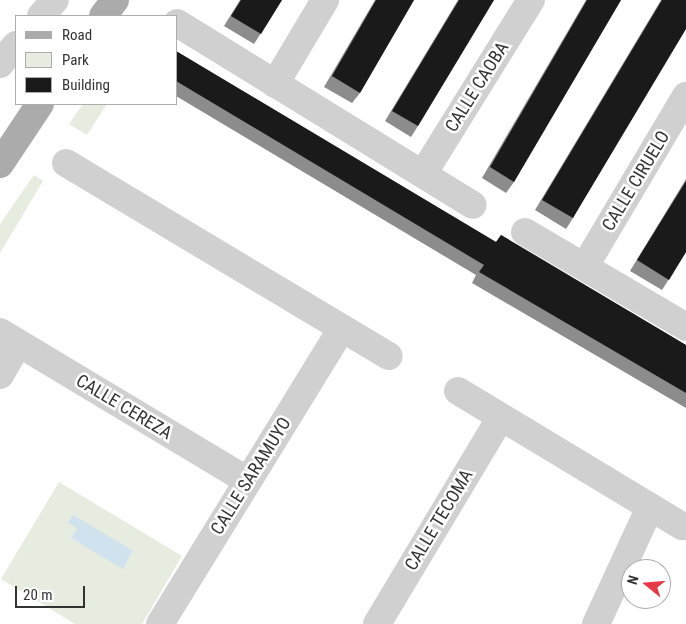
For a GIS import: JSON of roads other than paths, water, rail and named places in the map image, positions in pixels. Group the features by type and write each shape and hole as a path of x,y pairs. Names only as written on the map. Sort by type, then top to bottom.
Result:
{"main road":[{"path":"104,15 115,0"},
{"path":"0,164 39,105"}],"street":[{"path":"42,15 55,0"},
{"path":"274,84 325,0"},
{"name":"CALLE CAOBA","path":"423,174 531,0"},
{"path":"178,24 474,205"},
{"path":"0,64 15,46"},
{"name":"CALLE CIRUELO","path":"585,266 686,96"},
{"path":"66,163 389,356"},
{"path":"525,232 585,266 686,328"},
{"name":"CALLE SARAMUYO","path":"160,624 342,328"},
{"path":"0,375 9,338"},
{"name":"CALLE CEREZA","path":"9,338 248,481"},
{"path":"458,391 682,526"},
{"name":"CALLE TECOMA","path":"377,624 501,417"},
{"path":"596,624 650,506"}],"water":[{"path":"73,515 133,551 123,569 71,538 77,528 68,523"}]}
